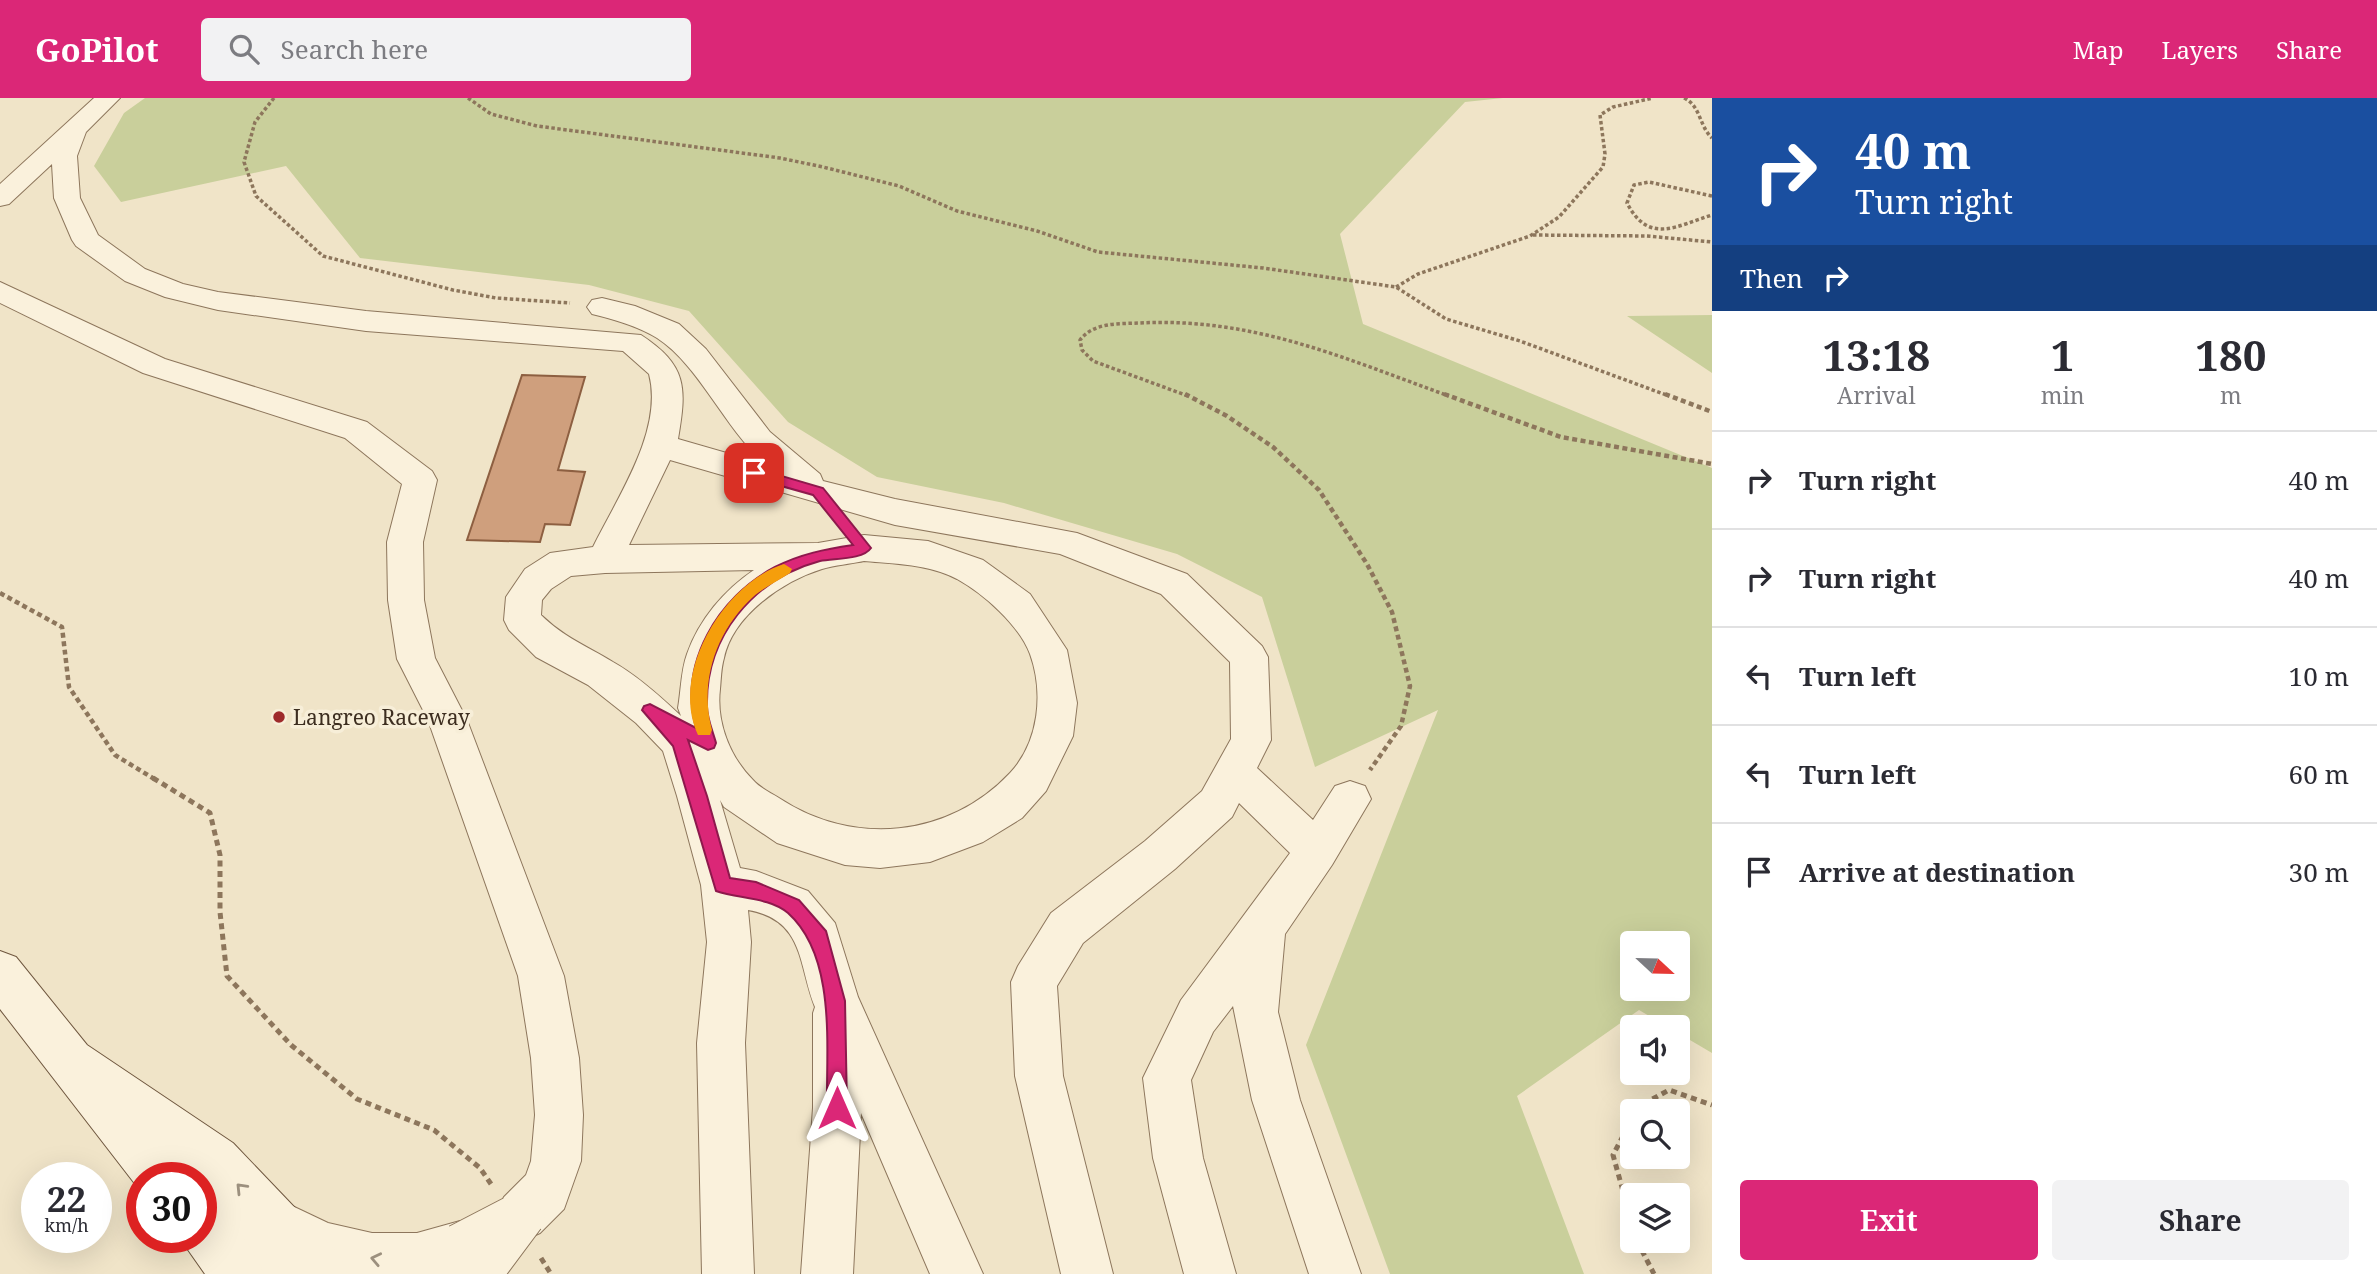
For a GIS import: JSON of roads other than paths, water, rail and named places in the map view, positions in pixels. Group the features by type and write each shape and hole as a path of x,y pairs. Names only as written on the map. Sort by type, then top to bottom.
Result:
{"street":[{"path":"0,198 108,98"},
{"path":"76,126 64,156 67,198 86,240 135,275 175,290 218,301 366,321 630,342 653,356 671,387 660,445 605,559"},
{"path":"0,291 154,366 356,430 420,480 405,542 406,600 416,659 447,720 541,976 555,1058 559,1115 556,1161 525,1211 452,1263 389,1262 341,1252 306,1240 271,1220"},
{"path":"602,307 625,313 668,331 695,356 758,440 818,492 864,548"},
{"path":"660,445 895,512 1065,542 1174,584 1249,657 1251,740 1217,804 1160,855 1067,928 1034,982 1039,1076 1087,1274"},
{"path":"708,743 650,710 602,674 549,646 522,620 524,597 538,579 563,563 605,559 818,556 864,548 928,554 970,570 1017,604 1048,650 1058,703 1053,736 1032,778 1007,805 968,829 930,843 880,849 845,846 792,830 739,794 711,754 708,743 698,708 705,655 726,616 750,591 770,578 818,556"},
{"path":"650,710 680,742 723,885 729,942 721,1043 728,1274"},
{"path":"1234,772 1317,850"},
{"path":"1210,1274 1178,1158 1167,1078 1197,1016 1263,929 1350,799"},
{"path":"723,885 756,891 793,906 819,938 836,1001 957,1274"},
{"path":"1263,929 1255,1012 1276,1100 1335,1274"},
{"path":"0,973 149,1162"},
{"path":"827,1274 837,1108 836,1001"},
{"path":"70,1062 215,1161 321,1274"},
{"path":"217,1219 235,1231 273,1274"},
{"path":"217,1247 238,1274"}],"place":[{"name":"Langreo Raceway","path":"279,717"}]}
